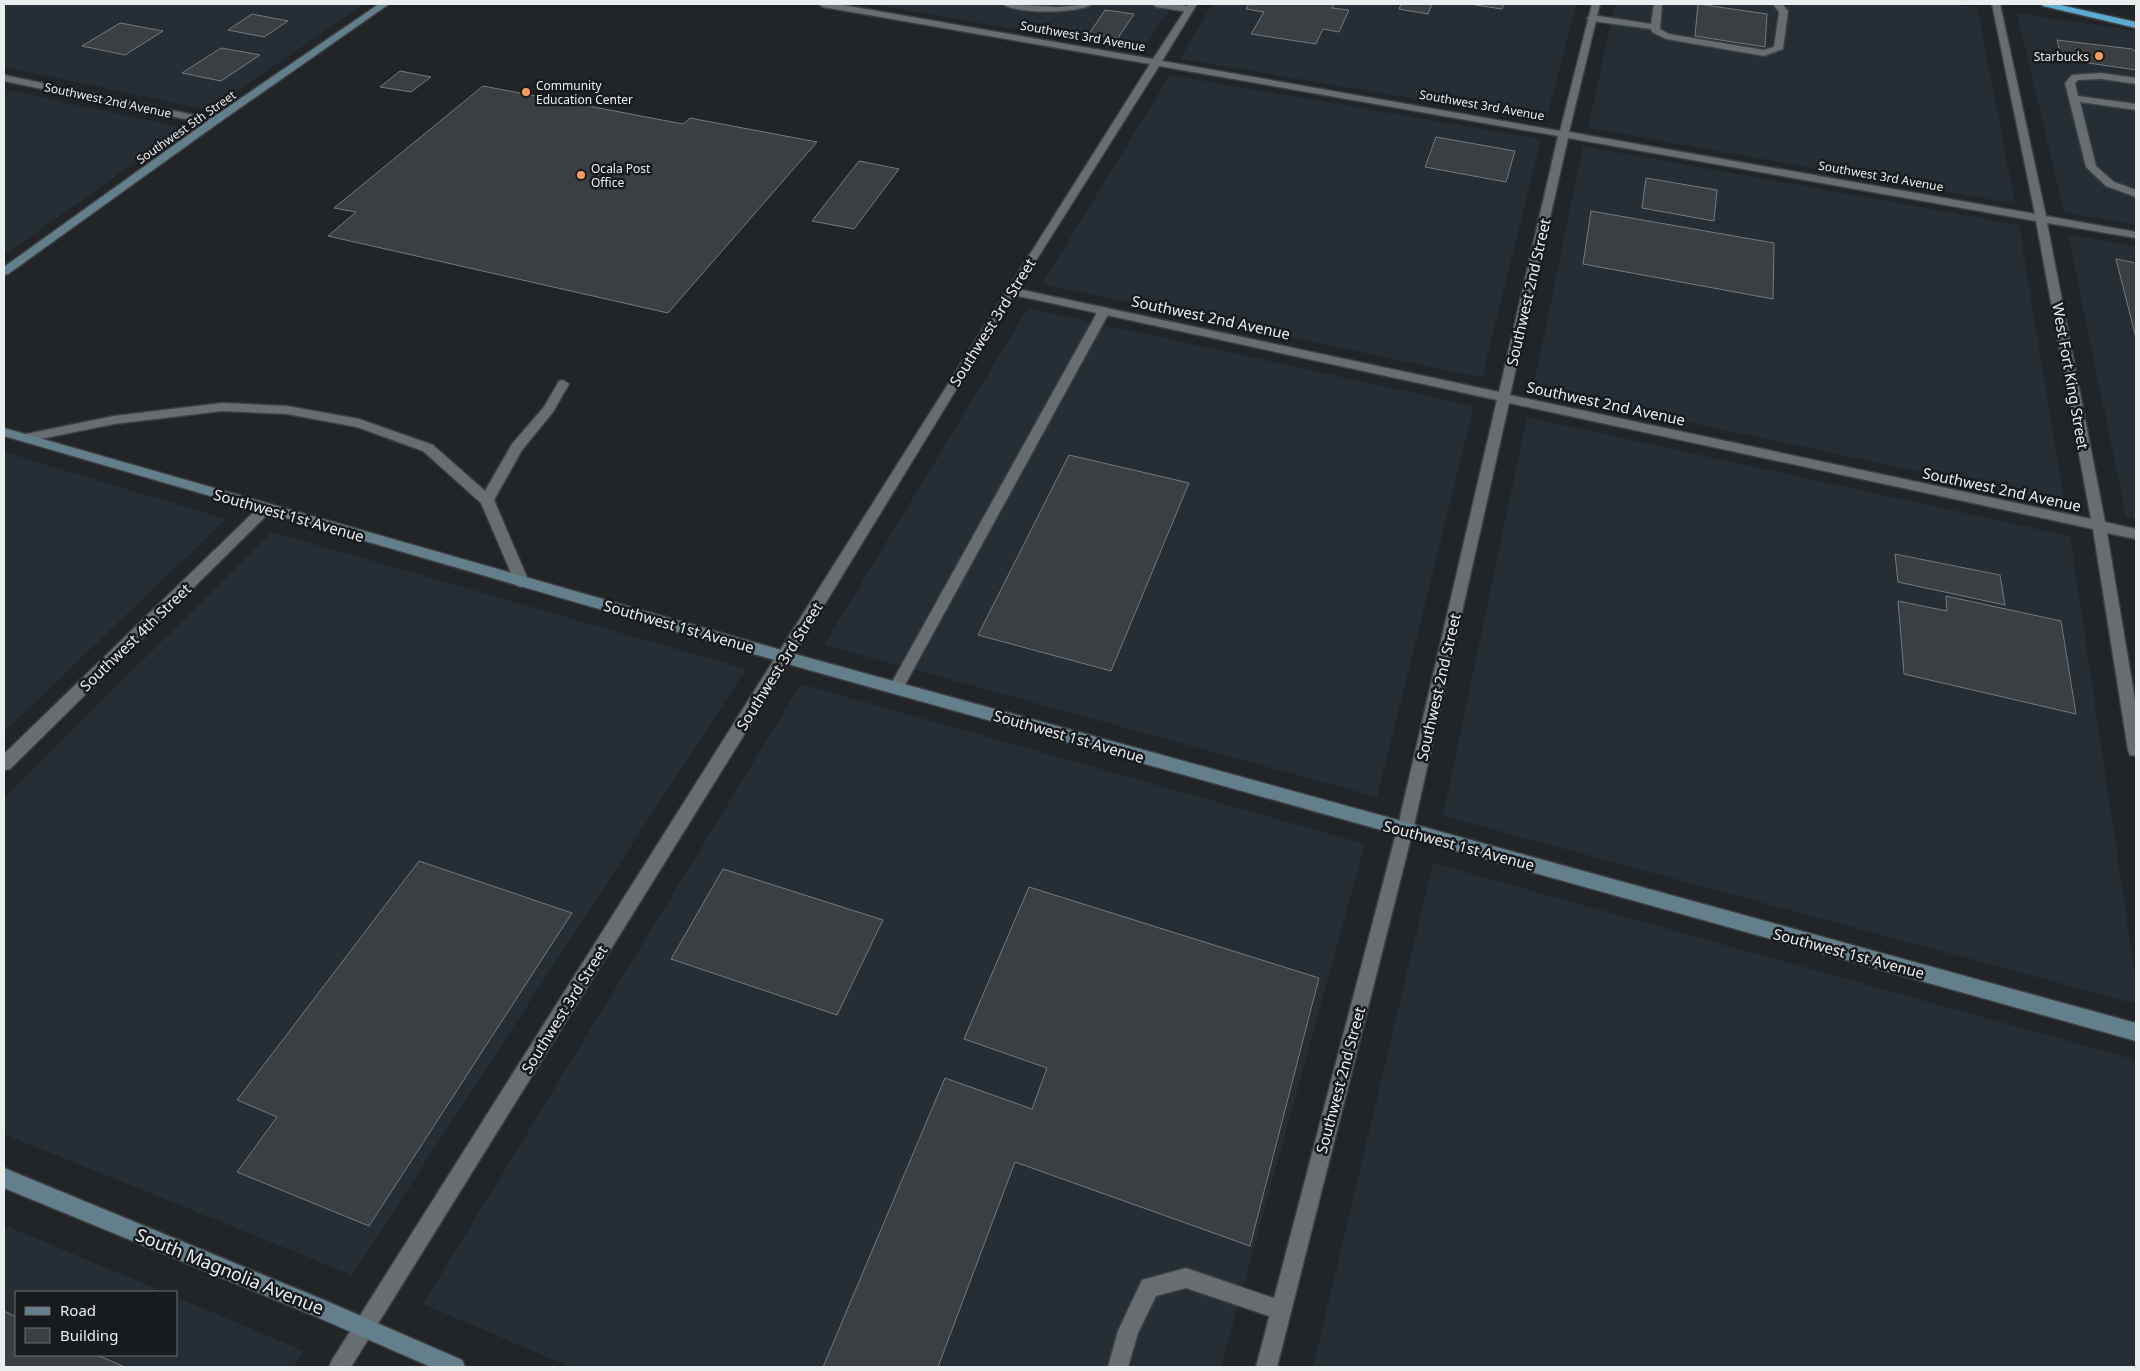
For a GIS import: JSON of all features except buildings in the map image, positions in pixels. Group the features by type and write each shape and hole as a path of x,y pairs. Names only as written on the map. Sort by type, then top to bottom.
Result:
{"highway":[{"path":"2046,4 2136,25"}],"street":[{"name":"Southwest 5th Street","path":"4,272 213,122 385,4"},
{"name":"Southwest 3rd Avenue","path":"823,4 2136,235"},
{"path":"1007,4 1057,10 1078,8 1088,4"},
{"path":"1156,4 1191,6"},
{"path":"1658,4 1655,30 1666,36 1764,53 1778,49 1784,11 1777,4"},
{"name":"West Fort King Street","path":"1996,4 2042,218 2099,526 2136,750"},
{"name":"Southwest 3rd Street","path":"339,1367 1191,6"},
{"path":"1594,11 1655,27"},
{"name":"Southwest 2nd Street","path":"1266,1367 1405,830 1564,133 1594,11"},
{"path":"2136,81 2101,76 2075,77 2070,83 2091,167 2110,184 2136,194"},
{"name":"Southwest 2nd Avenue","path":"4,78 213,122"},
{"path":"2074,98 2136,107"},
{"name":"Southwest 2nd Avenue","path":"1011,291 2136,534"},
{"path":"896,688 1104,311"},
{"path":"487,500 517,447 549,409 563,384"},
{"path":"26,438 114,420 222,407 287,410 359,423 428,448 487,500 522,582"},
{"name":"Southwest 1st Avenue","path":"4,432 265,509 785,657 2136,1032"},
{"name":"Southwest 4th Street","path":"4,764 265,509"},
{"name":"South Magnolia Avenue","path":"4,1178 364,1327 455,1367"},
{"path":"1118,1367 1128,1332 1149,1287 1186,1278 1281,1310"}],"shaded area":[{"path":"7,4 365,4 209,110 4,67 4,6"},
{"path":"869,4 1173,4 1142,51"},
{"path":"1212,4 1576,4 1546,121 1180,59"},
{"path":"1615,4 1950,4 1977,7 2015,204 1588,128"},
{"path":"2017,13 2136,31 2136,225 2064,212"},
{"path":"1170,75 1541,139 1482,378 1042,284"},
{"path":"4,89 184,128 4,255"},
{"path":"1583,146 2019,225 2065,503 1533,389"},
{"path":"2068,234 2136,246 2136,519 2126,516"},
{"path":"1028,308 1474,406 1377,797 824,645"},
{"path":"1527,417 2070,536 2136,982 2136,1004 1443,816"},
{"path":"4,452 226,519 4,732"},
{"path":"272,532 746,669 352,1275 4,1134 4,798"},
{"path":"801,684 1365,844 1221,1367 570,1367 423,1304"},
{"path":"1433,863 2136,1060 2136,1367 1313,1367"},
{"path":"4,1225 162,1291 15,1291 15,1356 178,1356 178,1298 304,1351 293,1367 4,1367"}],"place":[{"name":"Starbucks","path":"2099,56"},
{"name":"Community Education Center","path":"526,92"},
{"name":"Ocala Post Office","path":"581,175"}]}
